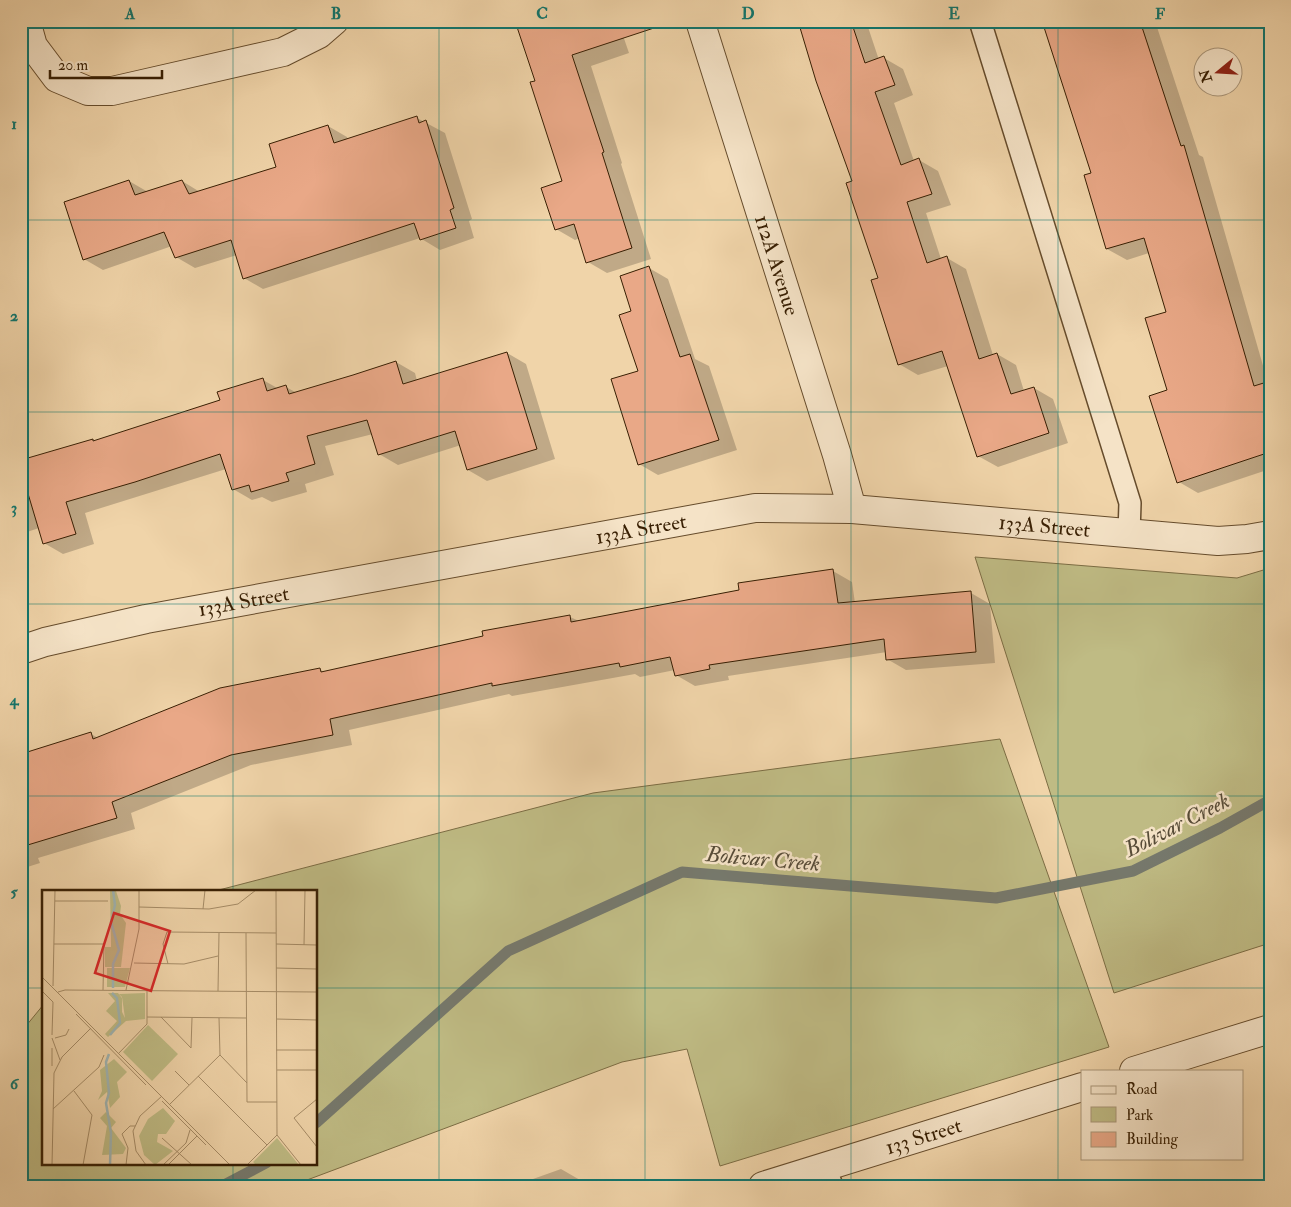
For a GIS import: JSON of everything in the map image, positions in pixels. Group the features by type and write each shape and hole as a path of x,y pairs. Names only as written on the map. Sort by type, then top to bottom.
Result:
{"street":[{"path":"26,21 34,46 57,78 88,90 116,91 283,52 319,34 334,21"},
{"name":"112A Avenue","path":"700,21 834,446 852,510"},
{"name":"133A Street","path":"21,650 45,642 146,619 755,508 852,510 1218,541 1247,540 1270,535"},
{"path":"1137,1070 1270,1028"},
{"name":"133 Street","path":"763,1186 829,1176 1081,1087"}],"lane":[{"path":"980,21 1130,503 1129,534"}],"green space":[{"path":"975,557 1237,578 1270,568 1270,943 1114,993"},
{"path":"1000,739 1109,1047 720,1166 687,1049 622,1062 291,1186 21,1186 21,1032 42,1006 42,1164 318,1164 318,890 219,890 593,793"}],"building":[{"path":"515,21 656,21 657,27 572,55 604,152 602,153 632,248 586,263 574,224 555,230 541,188 562,181 530,82 535,81"},
{"path":"798,21 851,21 865,63 884,56 895,85 875,92 901,165 919,158 932,194 907,202 927,263 947,256 979,359 997,353 1011,394 1034,387 1049,433 977,457 942,351 898,365 871,280 878,278 846,183 852,181 816,81"},
{"path":"1042,21 1140,21 1181,146 1184,145 1254,386 1270,381 1270,452 1177,483 1149,396 1167,390 1145,318 1166,312 1144,238 1106,249 1084,175 1091,173"},
{"path":"417,116 419,123 426,120 454,208 450,210 456,228 420,240 414,223 243,279 231,240 175,258 164,232 83,260 64,202 129,180 135,195 182,180 189,194 276,167 269,144 328,125 334,143"},
{"path":"649,266 680,357 690,354 719,440 638,465 611,379 638,371 619,315 631,311 620,276"},
{"path":"507,352 537,449 467,470 455,431 378,455 367,420 307,436 315,464 286,473 289,481 251,492 249,485 232,490 220,454 66,502 76,534 43,544 21,470 21,460 93,439 93,441 220,400 217,392 263,378 267,391 286,385 289,394 396,361 403,384"},
{"path":"833,569 838,603 971,591 976,652 886,660 884,639 709,665 710,669 675,676 670,657 620,667 619,663 492,686 492,683 330,719 333,735 231,755 112,802 117,818 21,847 21,754 91,732 93,739 220,688 320,668 321,672 483,636 482,631 570,615 571,622 739,590 738,583"}],"waterway":[{"name":"Bolivar Creek","path":"318,1121 508,951 682,872 996,898 1133,871 1220,828 1270,800"},
{"name":"Bolivar Creek","path":"222,1186 264,1164"}]}
